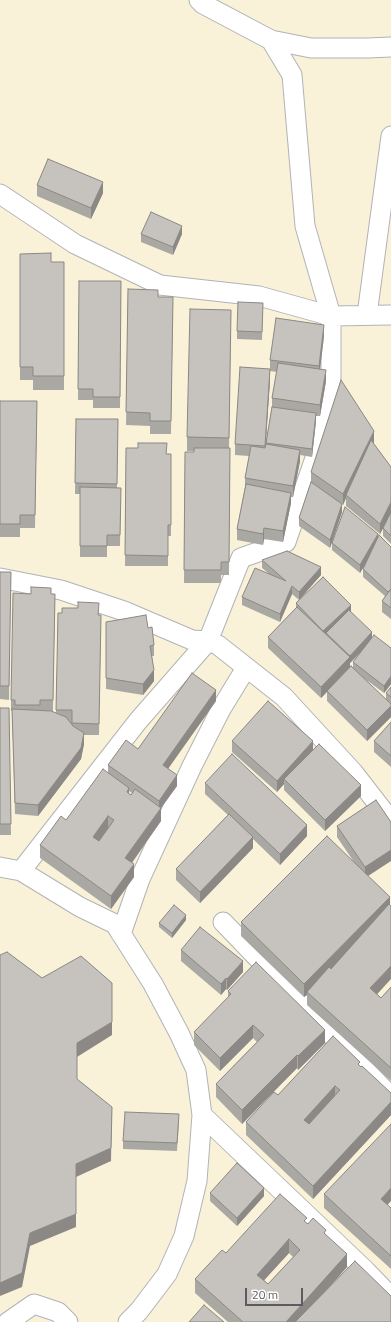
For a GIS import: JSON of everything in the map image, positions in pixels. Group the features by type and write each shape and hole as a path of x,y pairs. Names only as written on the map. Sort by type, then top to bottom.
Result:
{"street":[{"path":"198,0 271,40 311,48 391,47"},
{"path":"21,871 138,721 208,641 241,558 286,542 315,458 331,378 331,316 305,226 292,74 271,40"},
{"path":"366,315 391,136"},
{"path":"0,194 75,244 160,285 259,296 331,316 391,314"},
{"path":"0,578 61,590 124,611 192,640 208,641 218,646 284,697 353,772 391,821"},
{"path":"121,934 140,879 189,773 221,708 246,668"},
{"path":"0,867 21,871 80,907 115,924 153,984 179,1033 196,1070 202,1115 197,1181 184,1236 167,1274 139,1311 128,1322"},
{"path":"223,922 391,1097"},
{"path":"202,1115 366,1271 391,1297"},
{"path":"8,1322 34,1304 58,1312 68,1322"}],"shaded area":[{"path":"0,0 391,0 391,1322 0,1322"}],"building":[{"path":"48,159 103,182 91,208 37,185"},
{"path":"151,212 182,226 173,247 141,234"},
{"path":"51,253 51,262 64,262 64,376 33,376 33,367 20,367 20,254"},
{"path":"79,281 121,281 120,397 93,397 93,389 78,389"},
{"path":"128,289 158,290 158,297 173,297 171,421 150,421 150,413 126,412"},
{"path":"238,302 263,303 262,332 237,331"},
{"path":"190,309 231,310 229,438 187,437"},
{"path":"276,318 324,325 319,366 270,360"},
{"path":"278,363 326,370 320,405 272,398"},
{"path":"240,367 270,369 265,446 235,444"},
{"path":"341,380 374,431 343,494 311,472"},
{"path":"0,401 37,401 35,515 20,515 20,524 0,524"},
{"path":"272,407 316,413 312,449 266,443"},
{"path":"76,419 118,419 117,484 75,483"},
{"path":"371,440 391,467 391,502 380,524 346,495"},
{"path":"138,443 167,443 166,454 171,454 171,525 168,525 168,556 125,555 126,448 138,448"},
{"path":"266,444 300,450 293,486 245,478 251,446 265,448"},
{"path":"194,448 230,448 229,562 221,562 221,570 184,570 185,452 194,452"},
{"path":"311,482 342,504 330,540 299,518"},
{"path":"246,484 291,493 283,531 264,528 263,534 237,529"},
{"path":"80,487 121,488 120,535 107,535 107,546 80,546"},
{"path":"345,507 378,534 360,565 332,543"},
{"path":"391,512 391,536 383,528"},
{"path":"379,535 391,547 391,589 388,592 363,569"},
{"path":"287,551 321,567 299,592 292,586 280,614 242,597 255,568 286,581 262,560"},
{"path":"0,572 11,572 9,686 0,686"},
{"path":"323,577 351,605 323,631 296,603"},
{"path":"31,587 51,588 51,594 55,594 53,700 40,700 40,705 15,705 15,700 11,700 13,593 31,594"},
{"path":"391,589 391,608 382,601"},
{"path":"78,602 99,603 98,615 101,615 99,724 72,723 72,710 56,710 58,613 62,613 62,608 78,608"},
{"path":"297,607 350,657 321,687 268,637"},
{"path":"349,610 372,632 350,656 326,633"},
{"path":"146,615 148,628 152,627 154,645 150,646 154,670 143,684 106,678 106,622"},
{"path":"374,635 391,648 391,676 384,686 353,662"},
{"path":"351,666 391,704 391,706 367,730 327,691"},
{"path":"192,673 216,690 163,765 177,775 159,801 108,765 126,740 138,749"},
{"path":"391,687 391,697 386,693"},
{"path":"268,701 313,741 277,781 232,741"},
{"path":"0,708 9,708 11,824 0,824"},
{"path":"12,709 51,711 66,717 73,726 84,733 81,748 38,805 15,803"},
{"path":"391,722 391,756 374,741"},
{"path":"319,744 361,785 325,820 284,779"},
{"path":"232,754 307,825 280,854 205,783"},
{"path":"103,769 129,788 127,792 131,795 135,789 161,808 125,858 134,864 111,896 40,845 61,816 66,820","holes":["108,816 114,820 99,841 93,837"]},
{"path":"376,800 391,822 391,850 365,867 337,826"},
{"path":"229,814 253,837 200,892 176,869"},
{"path":"327,836 390,897 304,984 241,922"},
{"path":"389,904 391,906 391,966 370,988 381,998 391,987 391,1068 307,992 329,967 331,969"},
{"path":"174,905 186,915 172,933 159,923"},
{"path":"200,927 243,961 221,984 181,950"},
{"path":"7,952 42,978 81,956 112,983 112,1022 77,1043 77,1079 112,1107 111,1148 76,1164 76,1214 30,1233 22,1273 0,1283 0,955"},
{"path":"256,962 325,1030 298,1056 297,1055 242,1110 216,1084 264,1035 253,1025 220,1058 194,1032 231,994 228,991"},
{"path":"333,1036 360,1062 358,1064 361,1067 362,1066 391,1093 391,1102 313,1186 246,1122 274,1092 278,1095","holes":["335,1086 340,1090 309,1124 304,1120"]},
{"path":"125,1112 179,1114 177,1143 123,1141"},
{"path":"391,1124 391,1188 381,1199 391,1208 391,1256 324,1194"},
{"path":"237,1163 264,1188 237,1218 210,1193"},
{"path":"280,1194 307,1218 304,1221 308,1224 313,1218 326,1230 324,1233 347,1254 286,1322 243,1322 195,1279 222,1250 226,1253","holes":["289,1239 300,1250 268,1284 257,1275"]},
{"path":"355,1261 391,1296 391,1322 295,1322"},
{"path":"204,1305 224,1322 189,1322"}]}
